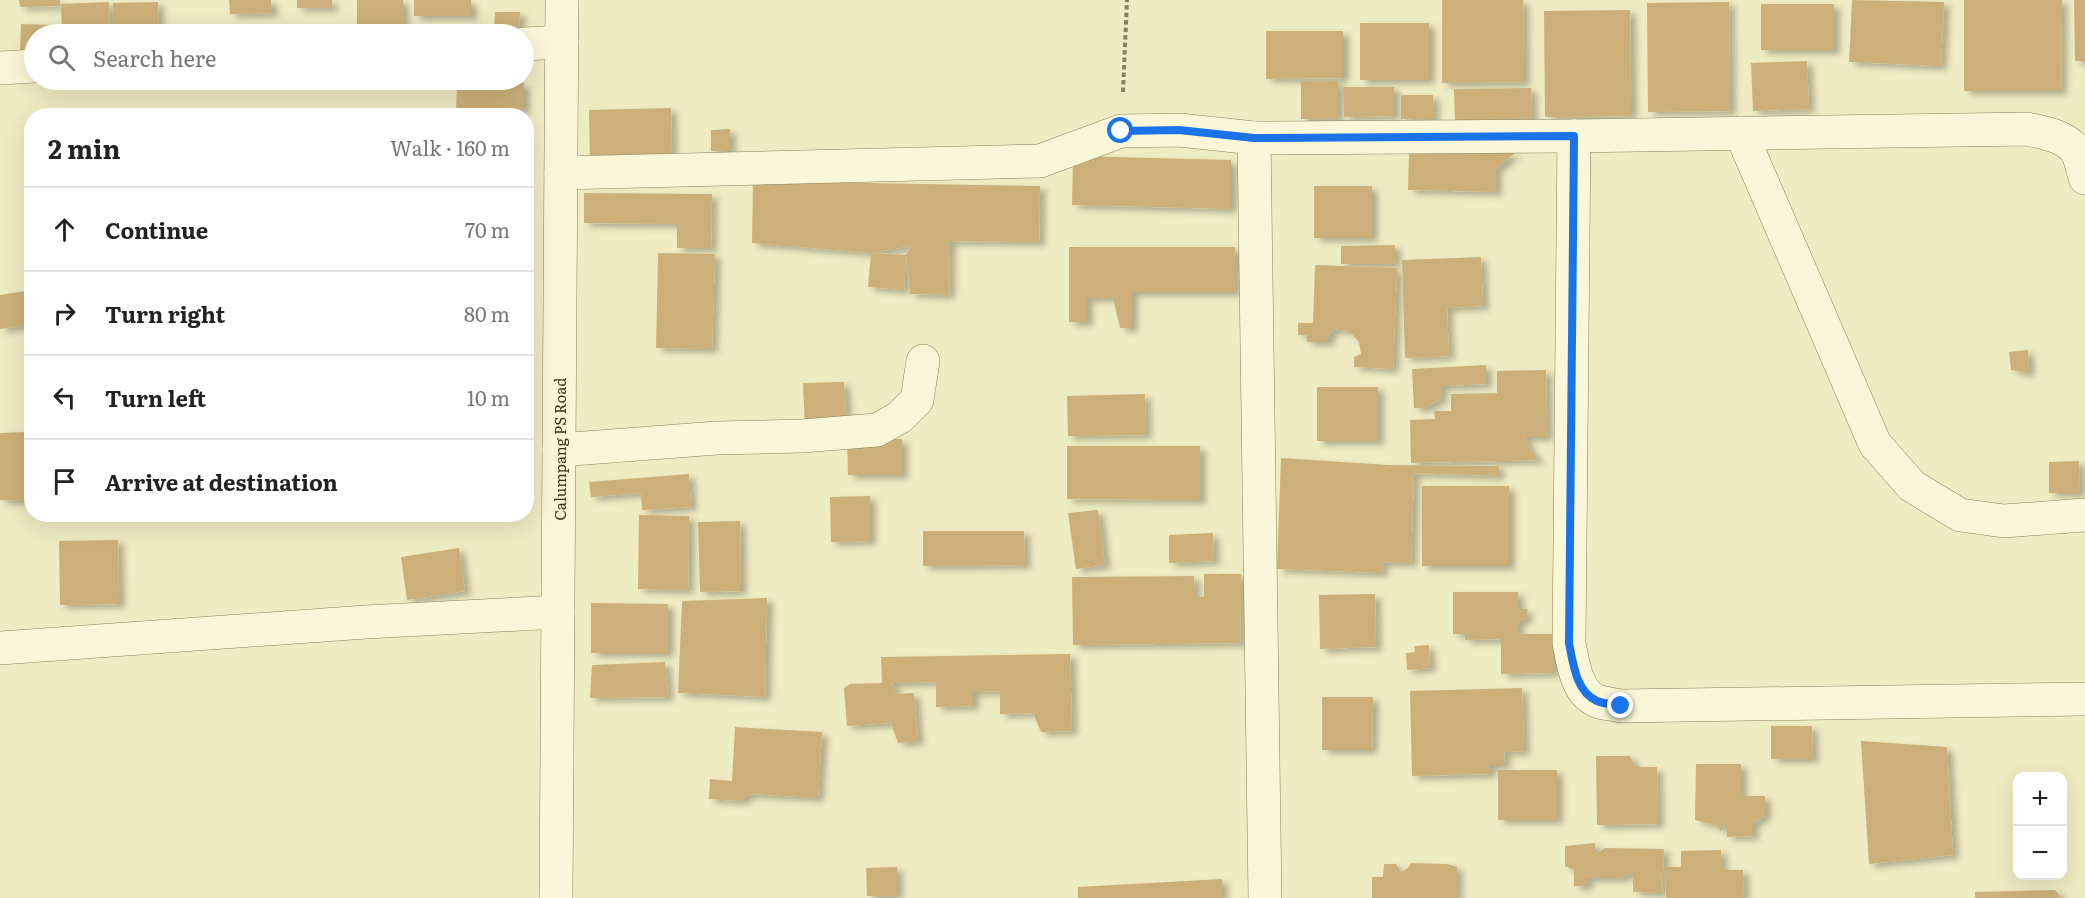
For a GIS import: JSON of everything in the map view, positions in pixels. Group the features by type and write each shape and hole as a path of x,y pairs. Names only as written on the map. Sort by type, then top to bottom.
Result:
{"street":[{"name":"Calumpang PS Road","path":"556,898 562,0"},
{"path":"534,43 562,42"},
{"path":"0,68 24,67"},
{"path":"561,173 1040,161 1121,131 1179,130 1254,138 2027,129 2066,141 2078,154 2085,178"},
{"path":"1741,134 1875,444 1912,486 1960,515 2004,521 2085,514"},
{"path":"1574,136 1569,643 1581,687 1596,701 1621,706 2085,699"},
{"path":"1254,138 1265,898"},
{"path":"559,450 717,438 877,430 900,417 917,400 923,361"},
{"path":"0,648 354,623 558,612"}],"path":[{"path":"1121,131 1127,0"}],"building":[{"path":"19,0 60,0 60,6 20,7"},
{"path":"229,0 271,0 272,13 230,14"},
{"path":"297,0 332,0 332,8 297,8"},
{"path":"357,0 403,0 403,24 357,24"},
{"path":"414,0 471,0 471,16 414,16"},
{"path":"1442,0 1523,0 1524,82 1442,83"},
{"path":"1852,0 1944,2 1941,66 1849,62"},
{"path":"1964,0 2062,0 2061,91 1964,91"},
{"path":"2074,0 2085,0 2085,61 2075,61"},
{"path":"109,2 110,24 62,24 61,4"},
{"path":"158,2 159,24 113,24 113,3"},
{"path":"1729,2 1730,111 1648,112 1647,3"},
{"path":"1761,4 1834,4 1834,50 1761,50"},
{"path":"1630,10 1631,116 1545,117 1544,11"},
{"path":"495,12 520,12 519,24 494,24"},
{"path":"1360,23 1429,23 1429,80 1360,80"},
{"path":"21,24 24,24 24,52 20,52"},
{"path":"1266,31 1343,31 1343,78 1266,79"},
{"path":"1807,61 1809,109 1753,111 1751,63"},
{"path":"1301,81 1338,81 1338,119 1301,119"},
{"path":"1343,87 1394,87 1394,116 1344,117"},
{"path":"1531,88 1532,122 1455,122 1454,89"},
{"path":"457,90 524,90 524,108 456,108"},
{"path":"1401,95 1433,95 1434,119 1401,119"},
{"path":"671,108 672,162 590,164 589,110"},
{"path":"730,129 730,151 711,151 711,130"},
{"path":"1409,151 1515,153 1496,169 1496,192 1408,190"},
{"path":"1073,156 1231,160 1231,209 1072,205"},
{"path":"753,181 1040,186 1039,242 950,241 949,295 910,294 906,255 911,246 871,253 752,243"},
{"path":"1314,186 1372,186 1372,238 1314,238"},
{"path":"584,193 712,194 711,248 677,248 677,224 584,223"},
{"path":"1395,245 1395,264 1341,264 1341,246"},
{"path":"1069,247 1235,247 1235,292 1132,292 1132,328 1120,328 1113,298 1087,298 1087,322 1069,322"},
{"path":"658,253 715,254 712,349 656,348"},
{"path":"871,253 906,255 904,290 868,287"},
{"path":"1481,257 1483,306 1447,308 1449,356 1405,358 1402,260"},
{"path":"1315,265 1397,268 1393,369 1354,367 1354,357 1361,354 1359,342 1349,331 1335,329 1328,336 1328,342 1307,342 1307,335 1298,335 1298,323 1313,323"},
{"path":"24,291 24,325 0,329 0,295"},
{"path":"2028,350 2029,373 2011,370 2009,352"},
{"path":"1486,365 1486,384 1441,386 1442,398 1425,408 1414,408 1412,369"},
{"path":"1546,370 1547,437 1525,437 1539,460 1411,463 1410,420 1435,419 1434,411 1451,411 1451,394 1497,393 1497,371"},
{"path":"844,382 847,428 805,430 803,383"},
{"path":"1317,387 1378,387 1378,441 1317,441"},
{"path":"1145,394 1146,435 1068,436 1067,396"},
{"path":"24,432 24,501 0,500 0,433"},
{"path":"847,439 902,439 902,475 848,475"},
{"path":"1067,446 1200,446 1200,500 1067,499"},
{"path":"1281,458 1389,465 1499,466 1499,476 1414,473 1411,563 1383,562 1382,573 1277,569"},
{"path":"2079,461 2080,493 2049,493 2049,462"},
{"path":"689,474 691,507 642,510 641,493 591,497 589,482"},
{"path":"1422,486 1509,486 1509,566 1422,566"},
{"path":"870,496 870,541 831,542 830,497"},
{"path":"1098,510 1105,565 1076,569 1068,513"},
{"path":"639,515 689,516 688,590 638,589"},
{"path":"740,521 741,591 700,592 698,522"},
{"path":"923,531 1024,531 1025,565 923,566"},
{"path":"1213,533 1214,561 1169,563 1169,535"},
{"path":"118,540 119,604 60,605 59,541"},
{"path":"459,548 465,591 407,600 401,557"},
{"path":"1204,574 1241,574 1240,643 1073,645 1072,577 1194,576 1195,596 1204,597"},
{"path":"1453,592 1518,592 1518,609 1527,609 1527,618 1518,622 1518,634 1553,634 1553,673 1501,674 1501,639 1465,640 1465,634 1453,634"},
{"path":"1375,594 1376,647 1320,649 1319,595"},
{"path":"767,598 765,697 678,693 682,601"},
{"path":"591,603 668,604 668,653 591,653"},
{"path":"1429,645 1430,668 1407,670 1406,653 1415,652 1414,646"},
{"path":"1070,654 1072,731 1041,732 1033,713 1000,714 1000,691 973,692 973,706 936,707 936,682 892,683 897,694 914,693 918,741 898,743 891,723 847,726 844,688 850,684 882,683 881,657"},
{"path":"665,662 668,697 590,698 592,665"},
{"path":"1522,688 1524,751 1504,752 1505,765 1490,765 1490,774 1412,776 1410,691"},
{"path":"1322,697 1373,697 1372,750 1322,750"},
{"path":"1771,726 1812,726 1813,759 1771,759"},
{"path":"735,727 822,732 818,798 750,794 740,801 709,799 710,779 732,781"},
{"path":"1861,741 1947,747 1953,855 1869,864"},
{"path":"1596,756 1630,756 1635,767 1657,767 1658,824 1597,825"},
{"path":"1696,764 1741,764 1741,796 1765,796 1765,816 1753,823 1753,836 1727,837 1727,820 1721,832 1718,826 1695,820"},
{"path":"1498,770 1557,770 1557,820 1498,820"},
{"path":"1595,843 1595,854 1605,848 1664,849 1662,893 1633,892 1633,872 1622,878 1587,878 1587,886 1574,886 1574,870 1565,866 1565,846"},
{"path":"1721,850 1722,870 1743,870 1744,898 1666,898 1665,867 1681,867 1681,851"},
{"path":"1411,863 1447,864 1457,867 1457,898 1372,898 1372,877 1383,877 1384,864 1396,864 1401,872"},
{"path":"897,867 897,896 867,896 866,868"},
{"path":"1222,879 1222,898 1078,898 1078,887"},
{"path":"2055,890 2060,896 2058,898 1975,898 1975,892"}],"route":[{"path":"1121,131 1179,130 1254,138 1574,136 1569,643 1581,687 1596,701 1621,706"}]}
